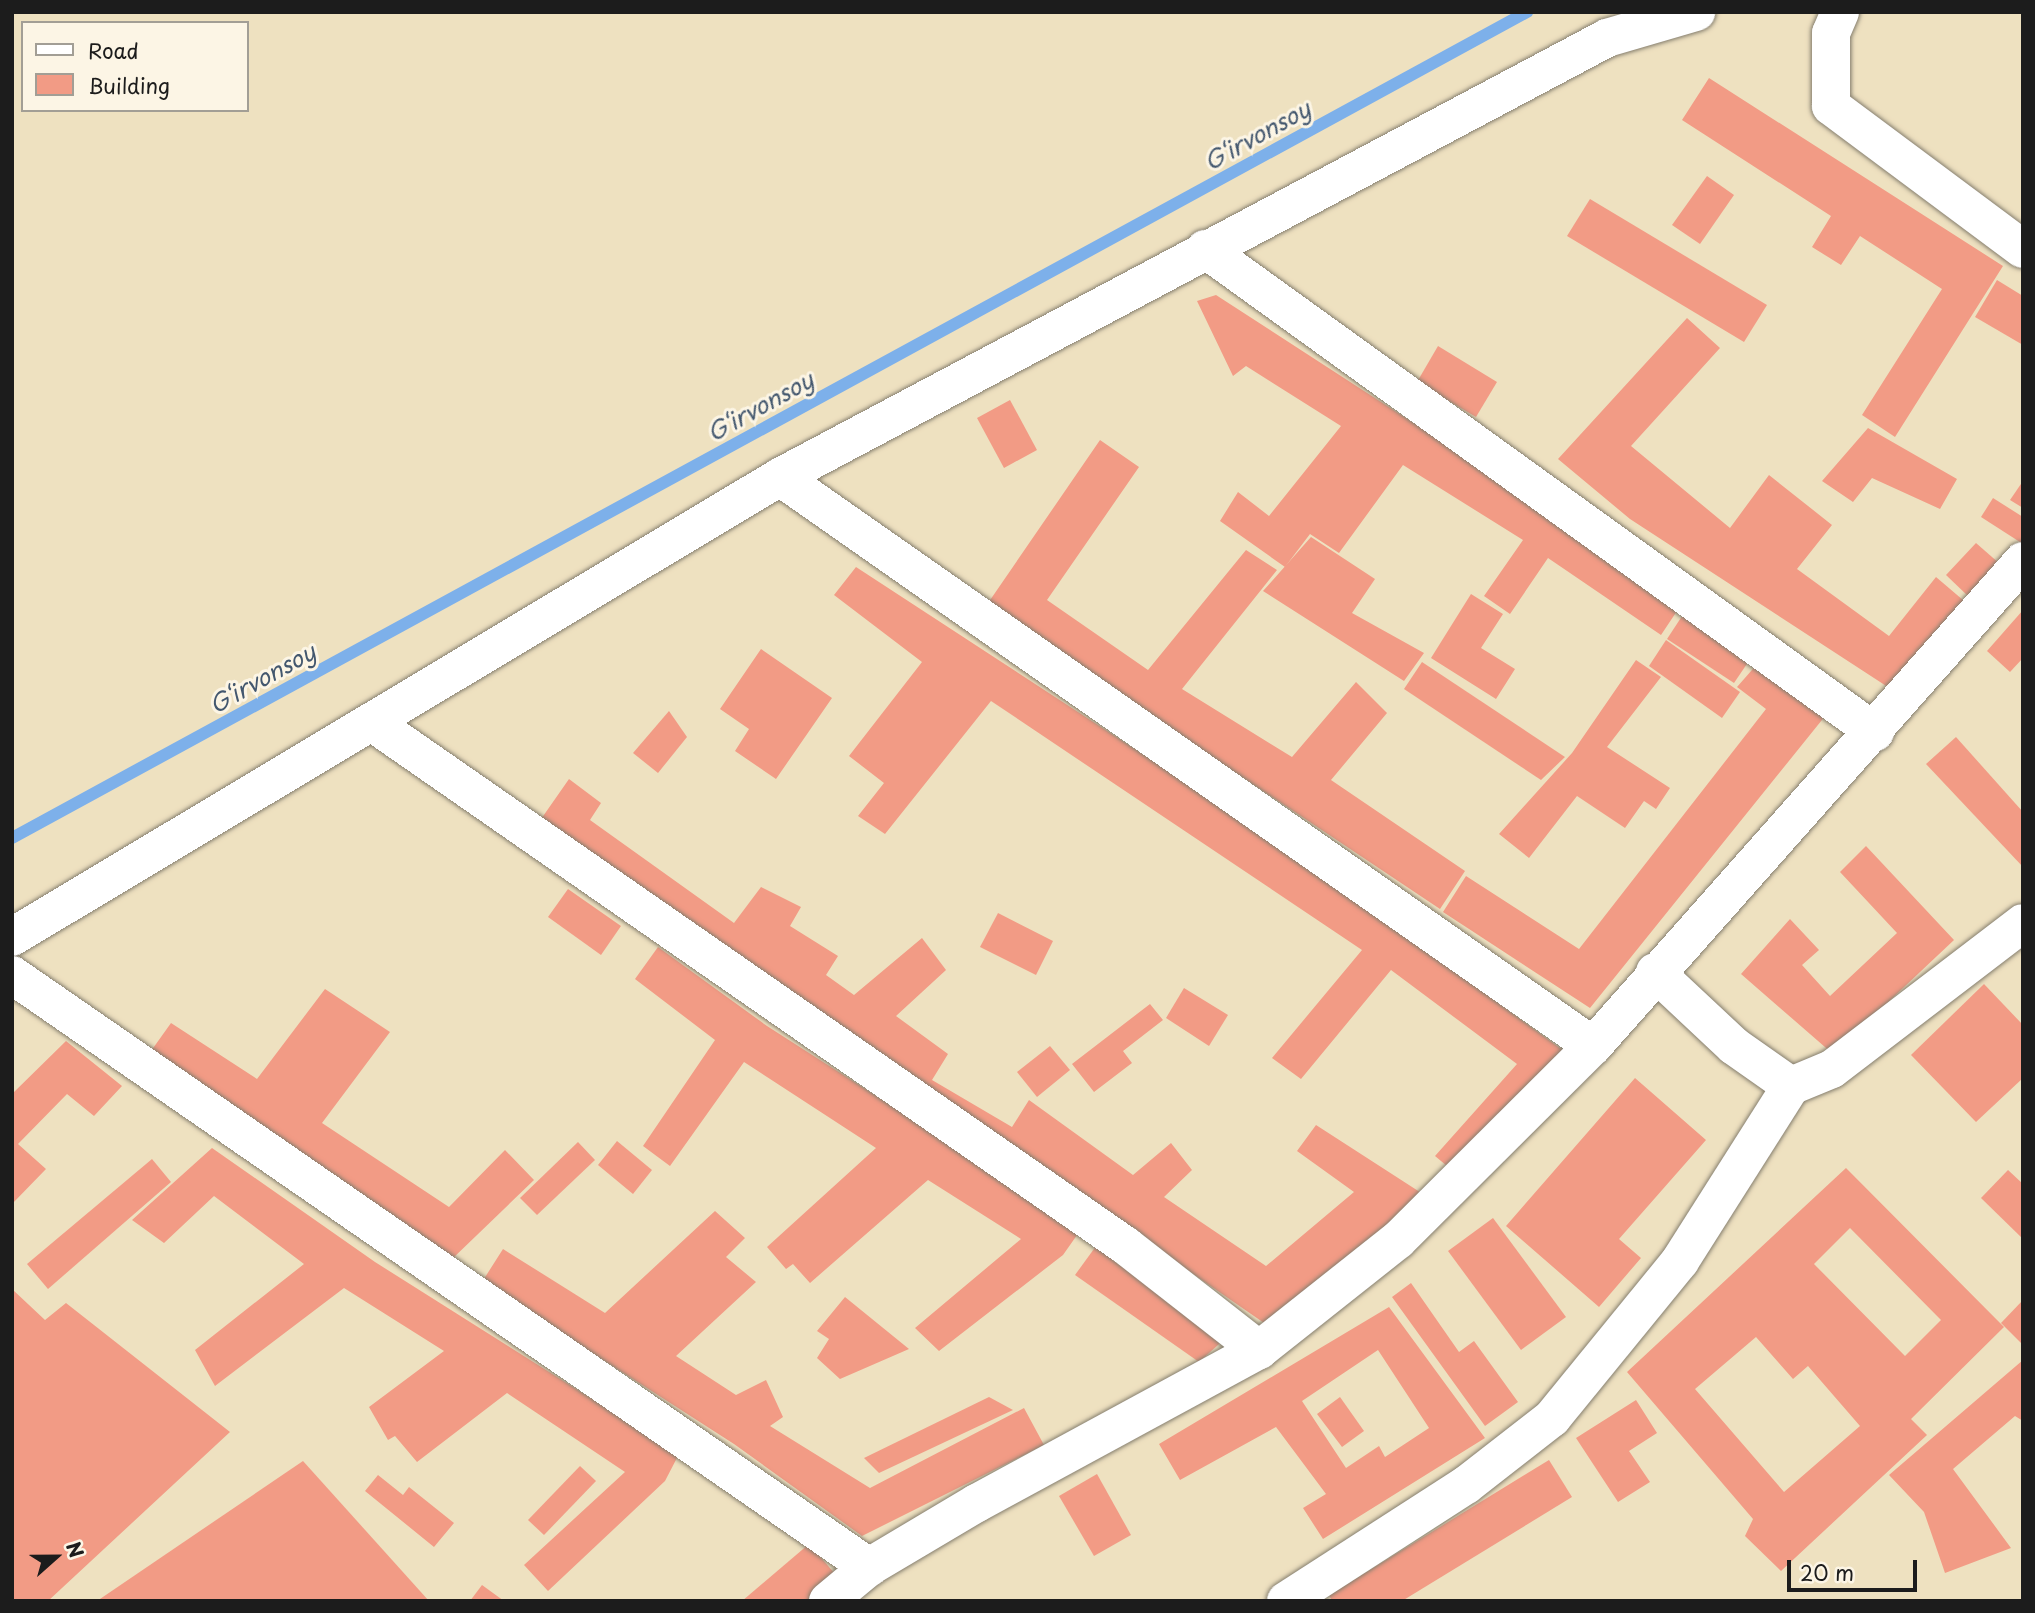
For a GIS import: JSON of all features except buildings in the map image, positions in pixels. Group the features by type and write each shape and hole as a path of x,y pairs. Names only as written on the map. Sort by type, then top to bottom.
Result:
{"street":[{"path":"12,937 780,477 1205,249 1607,38 1696,12"},
{"path":"1840,12 1831,33 1831,106 2023,249"},
{"path":"1205,249 1875,732"},
{"path":"780,477 1592,1046"},
{"path":"828,1601 869,1567 1259,1350 1398,1240 1592,1046 1655,972 1875,732 2023,561"},
{"path":"373,723 1126,1246 1259,1350"},
{"path":"1286,1601 1466,1485 1552,1418 1680,1261 1791,1086 1832,1069 2023,923"},
{"path":"1655,972 1734,1046 1791,1086"},
{"path":"12,975 869,1567"}],"waterway":[{"name":"G‘irvonsoy","path":"12,838 1527,12"}]}
